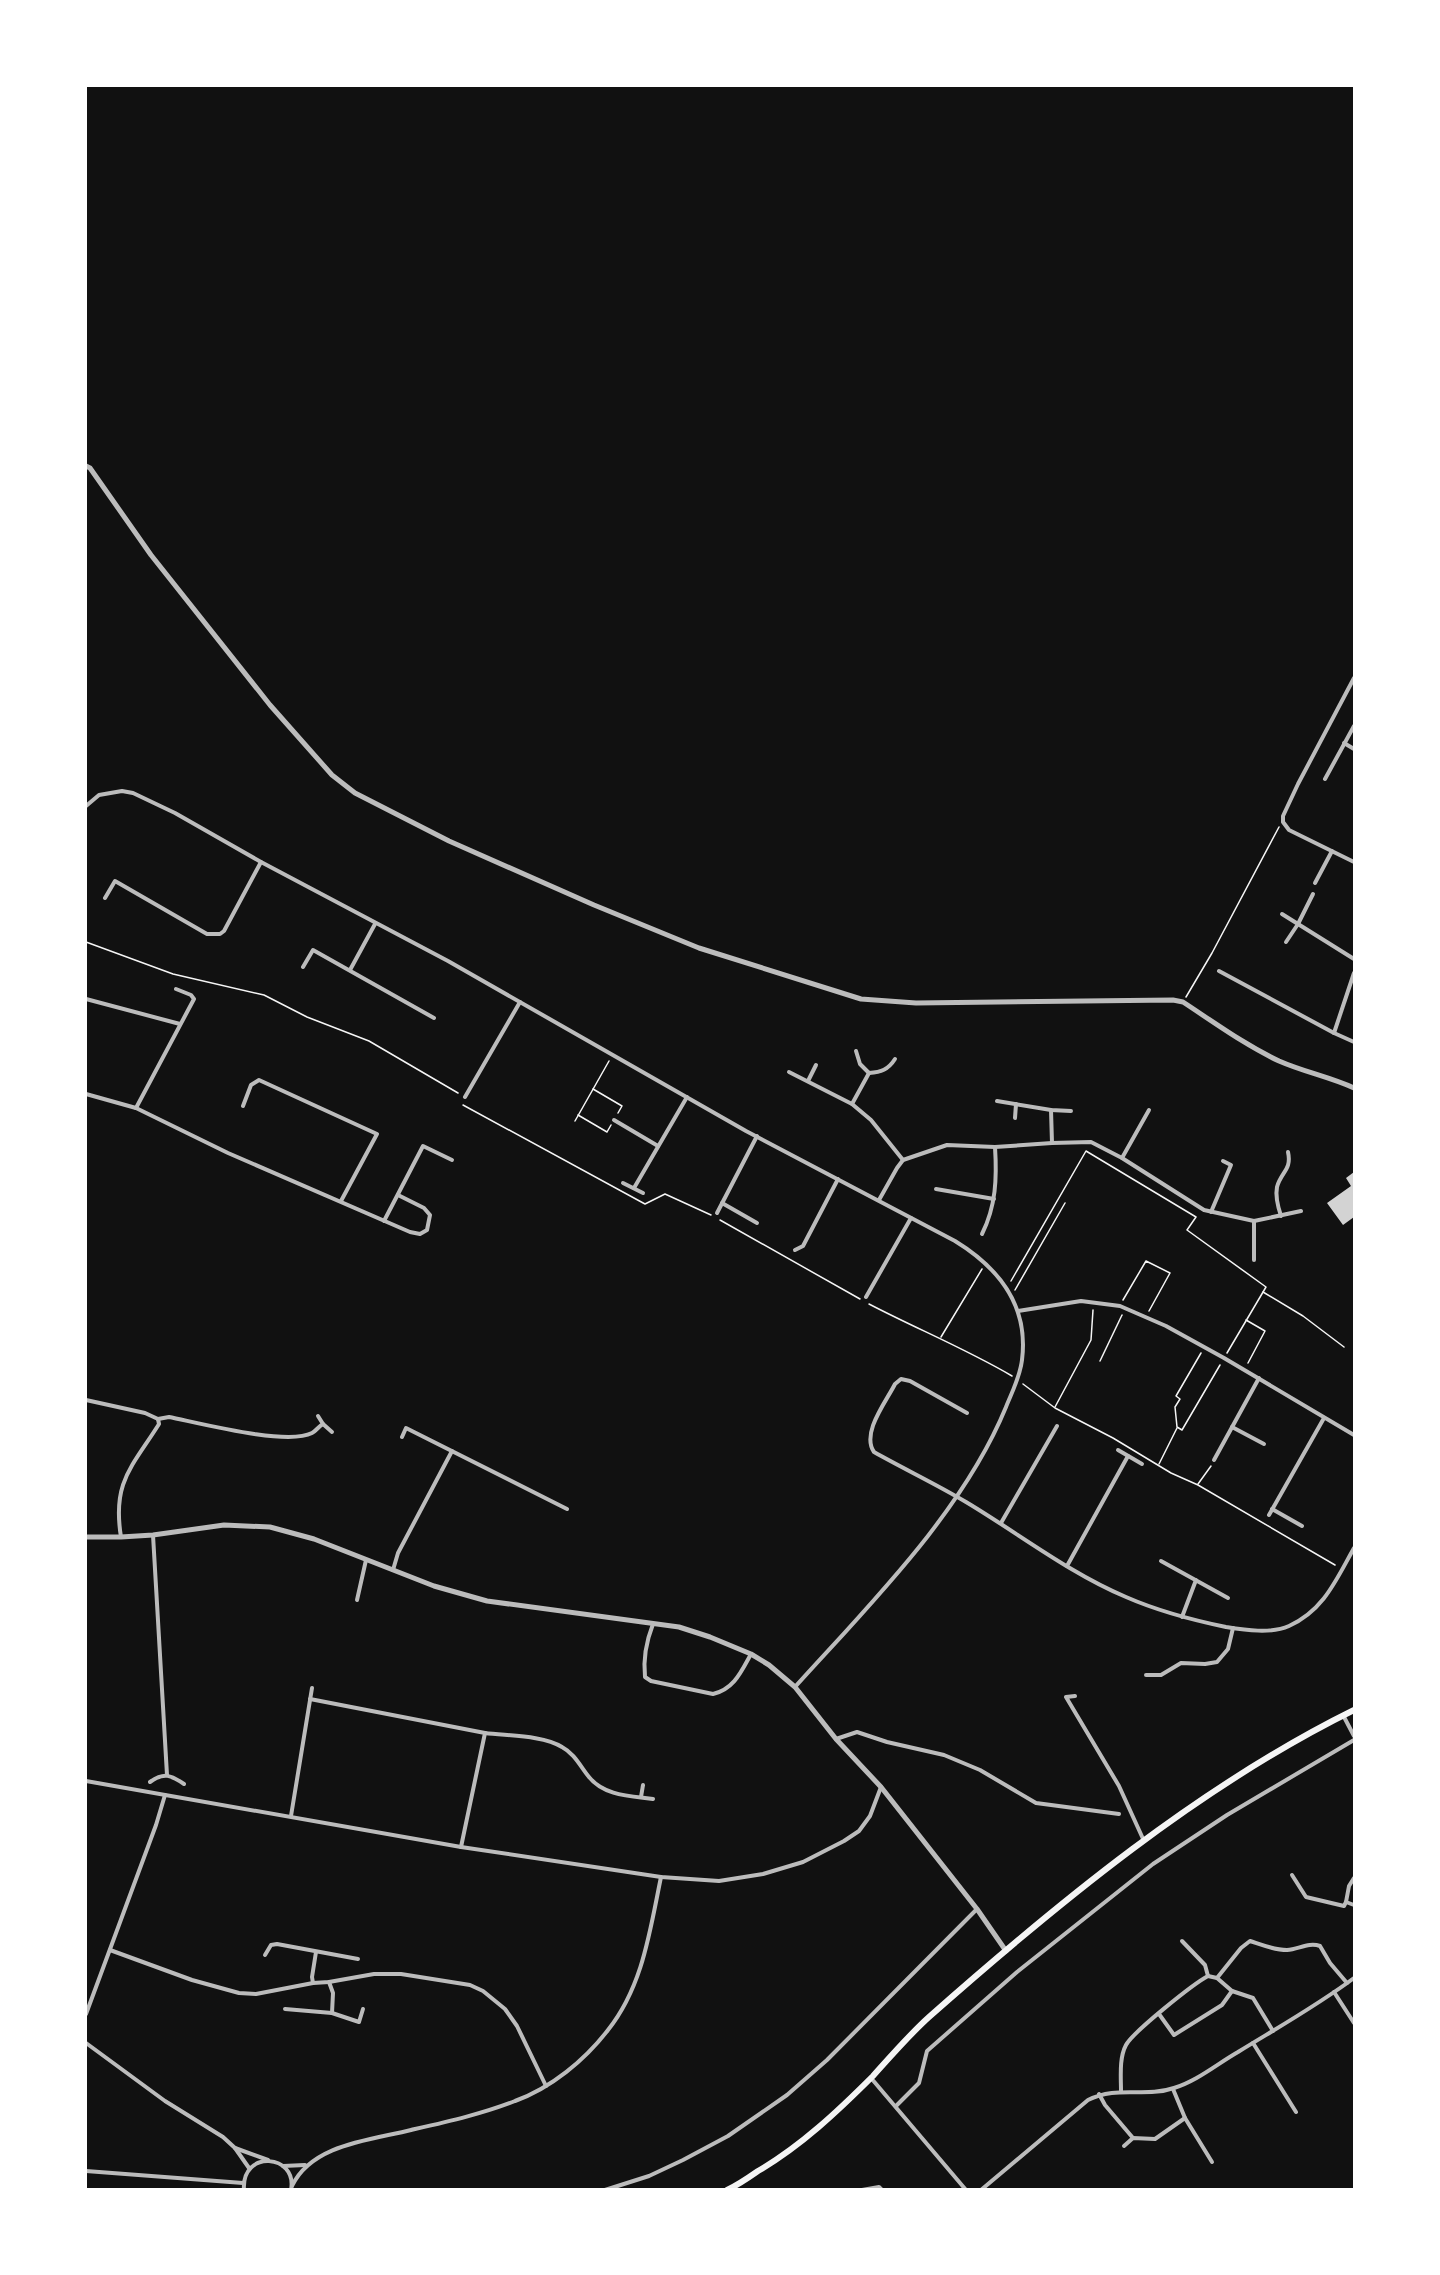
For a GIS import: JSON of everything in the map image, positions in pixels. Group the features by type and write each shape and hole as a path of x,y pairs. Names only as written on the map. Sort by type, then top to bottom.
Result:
{"main road":[{"path":"727,2190 779,2158 825,2121 871,2078 927,2019 1006,1951 1144,1841 1245,1773 1354,1710"}],"street":[{"path":"86,465 151,555 270,705 332,775 355,793 449,841 699,948 861,999 916,1003 1173,1000 1183,1002 1240,1040 1280,1061 1354,1088"},
{"path":"1354,678 1283,816 1283,822 1289,830 1354,862"},
{"path":"1325,779 1354,726"},
{"path":"1344,743 1354,749"},
{"path":"86,806 99,795 122,791 133,793 175,813 375,924 448,961 757,1136 955,1241 985,1263 1007,1287 1018,1311 1023,1343 1022,1362 1018,1380 997,1429 957,1496 892,1579 795,1687"},
{"path":"1315,883 1332,851"},
{"path":"105,898 115,880 207,934 220,934 225,931 261,862"},
{"path":"1286,942 1313,894"},
{"path":"1282,914 1354,959"},
{"path":"350,970 375,924"},
{"path":"303,967 313,950 434,1018"},
{"path":"1219,971 1354,1042"},
{"path":"1334,1033 1354,973"},
{"path":"136,1108 194,999 191,994 176,989"},
{"path":"86,999 181,1024"},
{"path":"465,1097 520,1002"},
{"path":"856,1051 860,1064 869,1073 882,1072 895,1059"},
{"path":"808,1081 816,1065"},
{"path":"789,1072 852,1104 871,1120 903,1160"},
{"path":"852,1104 869,1073"},
{"path":"243,1106 251,1084 259,1080 377,1134 341,1201"},
{"path":"86,1094 136,1108 228,1153 410,1232 420,1234 427,1230 430,1215 424,1208 398,1195"},
{"path":"634,1188 687,1097"},
{"path":"998,1101 1071,1111"},
{"path":"1015,1118 1016,1104"},
{"path":"1051,1110 1052,1143"},
{"path":"1122,1158 1149,1110"},
{"path":"614,1120 658,1146"},
{"path":"717,1213 757,1136"},
{"path":"879,1200 903,1160 947,1145 995,1148 1091,1142 1122,1158 1196,1206 1211,1212 1254,1221 1301,1211"},
{"path":"384,1221 423,1146 452,1160"},
{"path":"982,1234 994,1199 997,1176 995,1148"},
{"path":"1281,1216 1277,1187 1290,1162 1288,1152"},
{"path":"1211,1212 1231,1165 1223,1161"},
{"path":"795,1250 803,1246 838,1179"},
{"path":"623,1183 643,1193"},
{"path":"936,1189 994,1199"},
{"path":"722,1203 757,1223"},
{"path":"866,1297 911,1218"},
{"path":"1254,1221 1254,1260"},
{"path":"1018,1311 1081,1301 1120,1306 1146,1317 1244,1369 1354,1435"},
{"path":"1214,1460 1259,1378"},
{"path":"967,1413 910,1381 901,1379 895,1384 868,1435 869,1446 874,1452 957,1496 1067,1566 1126,1597 1182,1617 1233,1628 1265,1630 1287,1627 1312,1612 1327,1596 1354,1548"},
{"path":"86,1400 145,1413 158,1419 169,1417 273,1435 295,1436 311,1433 322,1424"},
{"path":"318,1416 322,1424 332,1432"},
{"path":"1269,1515 1324,1418"},
{"path":"121,1538 117,1515 122,1482 159,1424 158,1419"},
{"path":"1000,1523 1057,1426"},
{"path":"1232,1427 1264,1444"},
{"path":"402,1437 406,1428 567,1509"},
{"path":"1118,1450 1142,1464"},
{"path":"393,1570 398,1553 452,1451"},
{"path":"1067,1566 1128,1456"},
{"path":"1272,1509 1302,1526"},
{"path":"86,1537 121,1538 224,1526 270,1527 314,1539 434,1586 487,1601 653,1624 693,1632 751,1654 769,1665 795,1687 836,1739 881,1787 977,1909 1006,1951"},
{"path":"153,1535 167,1775"},
{"path":"357,1600 366,1560"},
{"path":"1161,1561 1228,1598"},
{"path":"1182,1617 1196,1580"},
{"path":"653,1624 646,1642 644,1670 645,1677 651,1682 713,1694 723,1692 738,1679 751,1654"},
{"path":"1146,1675 1161,1675 1181,1663 1217,1662 1228,1648 1233,1628"},
{"path":"291,1816 312,1688"},
{"path":"1075,1696 1066,1697 1119,1786 1144,1841"},
{"path":"310,1699 485,1733 551,1741 576,1757 591,1780 602,1789 615,1794 653,1799"},
{"path":"896,2106 919,2083 927,2052 1026,1965 1153,1864 1227,1815 1354,1738 1343,1715"},
{"path":"836,1739 857,1732 887,1742 944,1755 980,1770 1036,1803 1119,1814"},
{"path":"461,1848 485,1733"},
{"path":"150,1782 161,1775 167,1775 174,1776 184,1784"},
{"path":"86,1781 461,1848 661,1877 719,1881 763,1874 803,1862 859,1832 870,1816 881,1787"},
{"path":"641,1797 643,1785"},
{"path":"86,2014 156,1825 165,1794"},
{"path":"1292,1875 1306,1897 1344,1906 1349,1886 1354,1878"},
{"path":"291,2188 297,2175 306,2165 337,2148 357,2141 464,2117 517,2101 546,2086 585,2055 609,2030 626,2001 644,1961 661,1877"},
{"path":"1346,1902 1354,1905"},
{"path":"604,2190 649,2176 683,2160 728,2136 787,2095 827,2061 977,1909"},
{"path":"1182,1941 1205,1965 1208,1976"},
{"path":"1217,1978 1241,1947 1250,1941 1275,1949 1290,1950 1313,1943 1320,1946 1330,1963 1347,1983"},
{"path":"265,1955 271,1945 277,1944 358,1959"},
{"path":"110,1950 192,1980 239,1993 256,1994 374,1974 401,1974 470,1985 483,1991 505,2009 517,2026 546,2086"},
{"path":"313,1983 316,1952"},
{"path":"350,1966 351,1958"},
{"path":"1208,1976 1217,1978 1232,1991 1253,1998 1273,2031"},
{"path":"1121,2091 1123,2054 1127,2044 1159,2014 1208,1976"},
{"path":"981,2190 1088,2100 1099,2094 1121,2091 1160,2092 1173,2089 1273,2031 1354,1978"},
{"path":"329,1982 333,1993 332,2013"},
{"path":"1159,2014 1174,2035 1222,2005 1232,1991"},
{"path":"1334,1992 1354,2023"},
{"path":"285,2009 293,2007 332,2013 359,2022 363,2009"},
{"path":"86,2043 165,2101 223,2137 235,2148 249,2169"},
{"path":"1253,2043 1296,2112"},
{"path":"871,2078 966,2190"},
{"path":"1173,2089 1185,2118 1212,2162"},
{"path":"1099,2094 1133,2138 1149,2141 1155,2139 1185,2118"},
{"path":"1124,2146 1133,2138"},
{"path":"235,2148 283,2166 288,2171 291,2188"},
{"path":"244,2190 243,2183 249,2169 258,2162 269,2160"},
{"path":"283,2166 306,2165"},
{"path":"86,2171 243,2183"},
{"path":"862,2190 879,2187 882,2190"}],"path":[{"path":"1183,1002 1222,935 1278,827 1283,822"},
{"path":"86,942 173,974 264,995 308,1017 369,1041 465,1097 463,1107 645,1204 665,1194 715,1217 863,1301 976,1354 1018,1380 1055,1408 1198,1485 1342,1569"},
{"path":"575,1121 612,1055"},
{"path":"578,1115 607,1132 614,1120 622,1106 593,1089"},
{"path":"1007,1287 1086,1151 1196,1217 1187,1230 1266,1287 1182,1430 1177,1427"},
{"path":"1012,1296 1065,1203"},
{"path":"1120,1306 1146,1260 1170,1273 1146,1317"},
{"path":"940,1339 985,1263"},
{"path":"1263,1292 1303,1316 1344,1347"},
{"path":"1055,1408 1091,1340 1093,1302"},
{"path":"1100,1361 1125,1308"},
{"path":"1244,1369 1265,1331 1245,1320"},
{"path":"1159,1465 1177,1427 1175,1407 1180,1399 1176,1396 1204,1347"},
{"path":"1198,1485 1214,1460"}],"building":[{"path":"1354,1172 1354,1217 1343,1225 1327,1203 1351,1186 1346,1178"}]}
